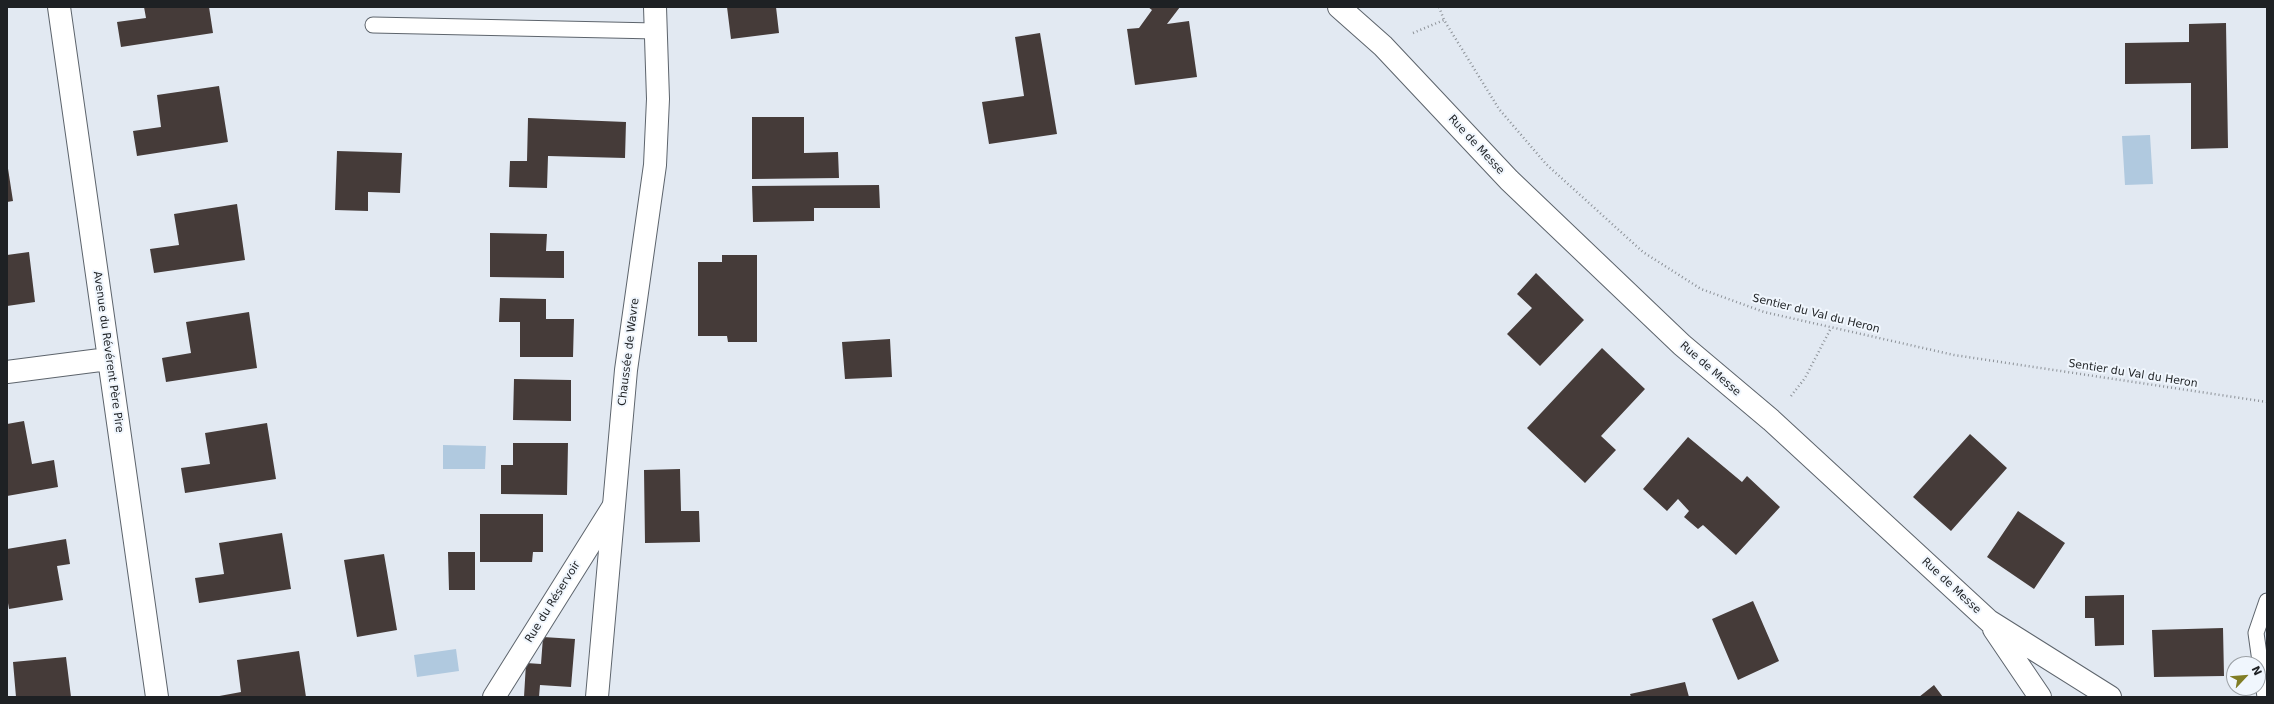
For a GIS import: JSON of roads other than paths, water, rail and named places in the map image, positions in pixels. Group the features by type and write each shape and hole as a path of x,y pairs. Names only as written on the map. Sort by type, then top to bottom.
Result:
{"street":[{"name":"Avenue du Révérent Père Pire","path":"59,7 157,697"},
{"name":"Chaussée de Wavre","path":"597,697 626,370 655,165 658,99 654,7"},
{"name":"Rue de Messe","path":"1338,7 1383,46 1509,180 1676,340 1771,420 1989,621 2110,697"},
{"path":"7,372 108,359"},
{"name":"Rue du Réservoir","path":"494,697 613,506"},
{"path":"1989,621 2040,697"}],"lane":[{"path":"373,24 656,31"},
{"path":"2265,697 2256,633 2267,601"}],"water":[{"path":"2150,135 2153,184 2125,185 2122,136"},
{"path":"443,445 486,446 485,469 443,469"},
{"path":"456,649 459,671 417,677 414,655"}]}
